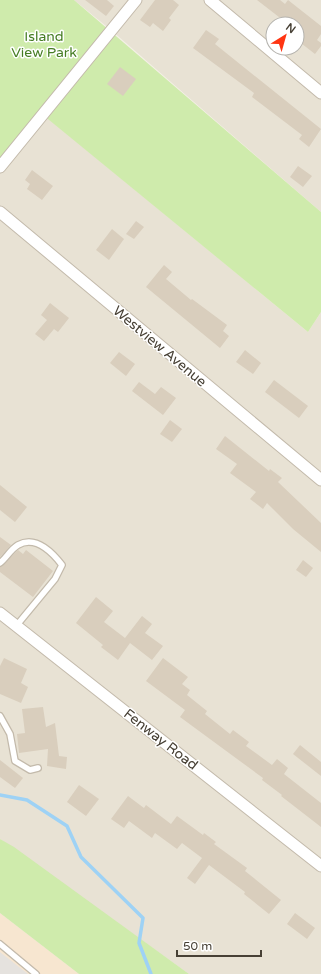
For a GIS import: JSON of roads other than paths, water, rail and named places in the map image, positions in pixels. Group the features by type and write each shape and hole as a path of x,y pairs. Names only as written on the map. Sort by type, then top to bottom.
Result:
{"street":[{"path":"0,167 136,0"},
{"path":"210,0 321,93"},
{"name":"Westview Avenue","path":"0,212 321,480"},
{"name":"Fenway Road","path":"1,616 17,625 321,866"}],"lane":[{"path":"0,563 17,546 28,542 42,546 53,554 62,565 60,571 47,589 17,625"},
{"path":"0,716 10,734 14,760 30,770 38,768"},
{"path":"0,944 36,974"}],"waterway":[{"path":"0,795 27,800 67,826 81,857 143,918 139,943 151,974"}],"park label":[{"name":"Island View Park","path":"44,44"}]}
